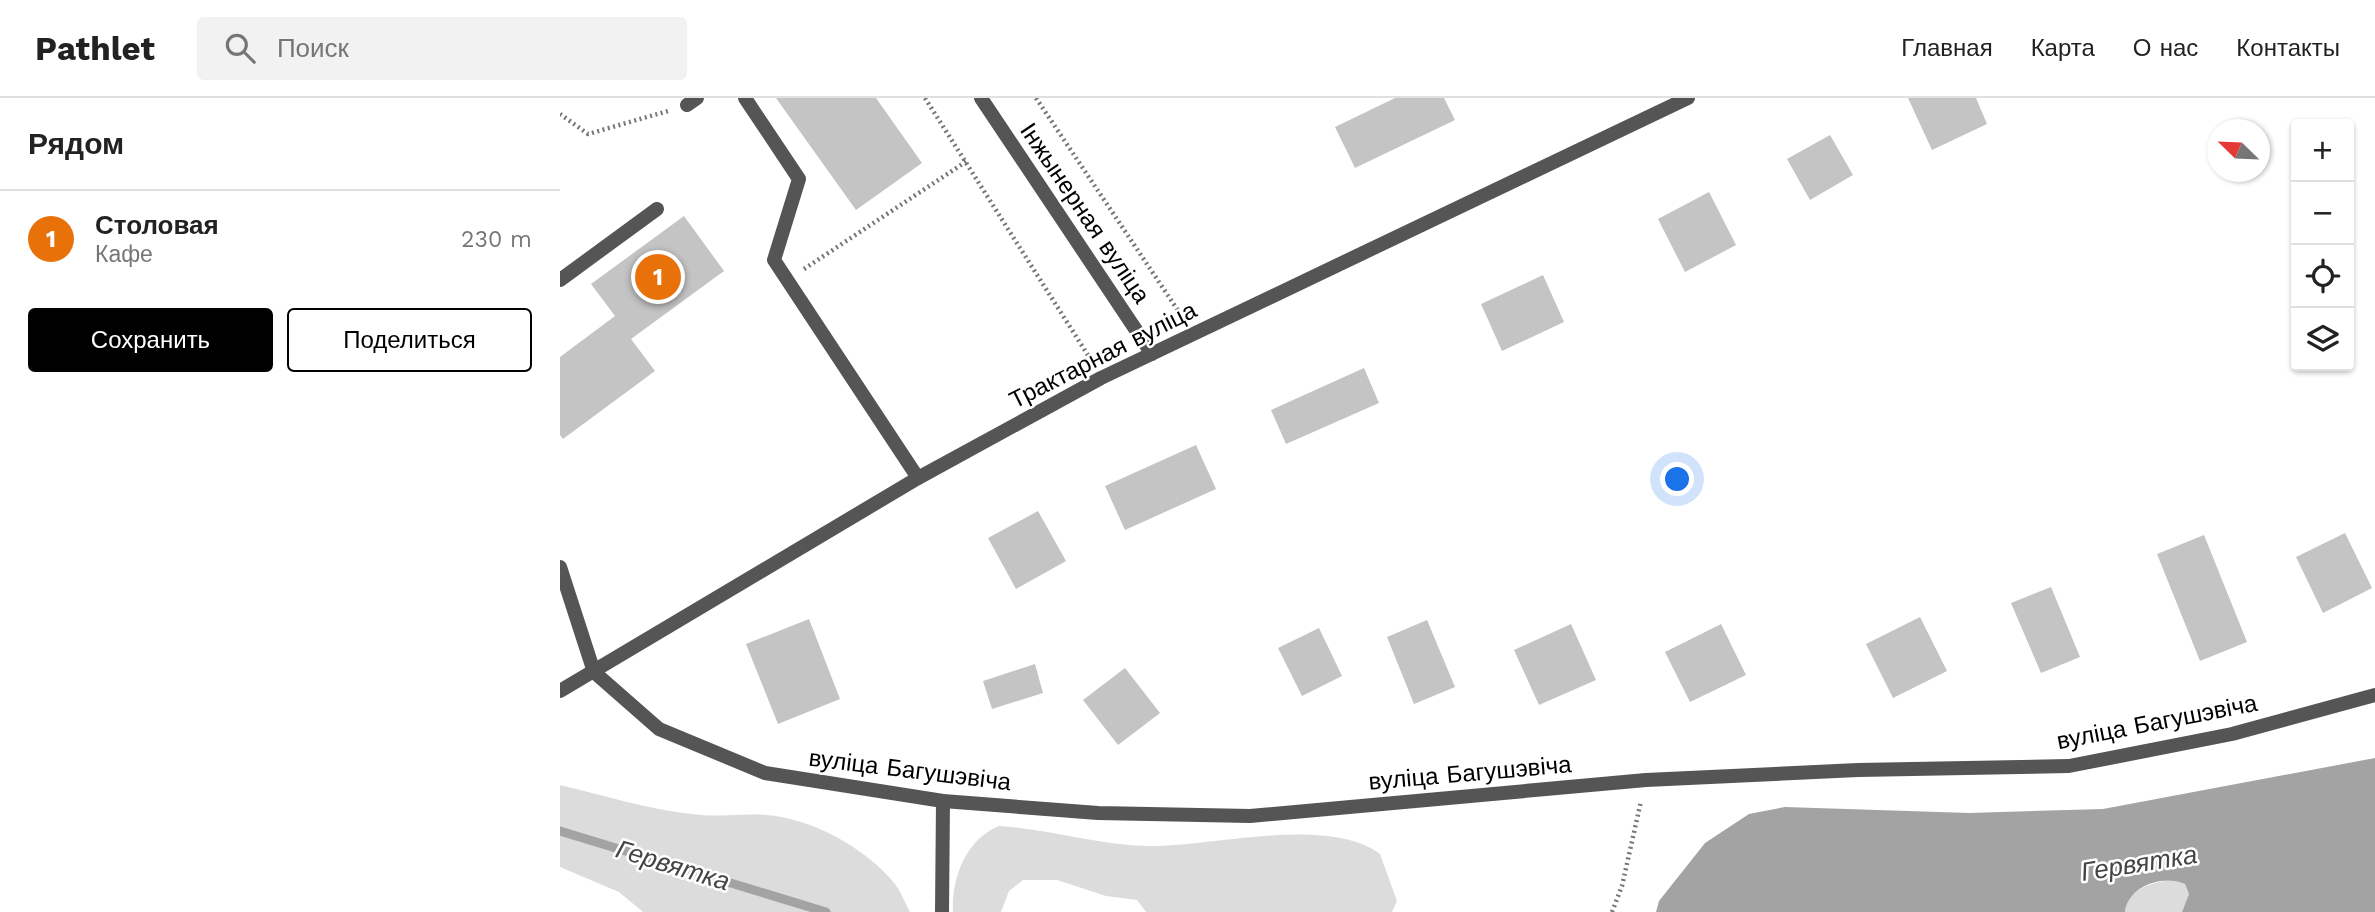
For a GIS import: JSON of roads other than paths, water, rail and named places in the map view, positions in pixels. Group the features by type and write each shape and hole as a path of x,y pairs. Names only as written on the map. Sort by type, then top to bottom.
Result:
{"street":[{"path":"745,98 799,179 774,260 918,478"},
{"name":"Інжынерная вуліца","path":"981,98 1152,354"},
{"name":"Трактарная вуліца","path":"560,691 918,478 1101,377 1686,98"},
{"path":"560,280 657,209"},
{"path":"560,567 594,672"},
{"name":"вуліца Багушэвіча","path":"594,672 659,729 765,773 943,801 1098,813 1250,816 1646,780 1858,770 2069,765 2232,734 2375,695"},
{"path":"942,912 943,801"}],"water":[{"path":"2375,758 2375,912 2182,912 2189,894 2185,884 2167,880 2148,884 2140,889 2133,895 2125,912 1656,912 1659,901 1705,843 1749,814 1785,807 1969,813 2103,809"}],"waterway":[{"name":"Гервятка","path":"560,831 826,912"}],"place":[{"name":"Столовая","path":"658,277"}]}
